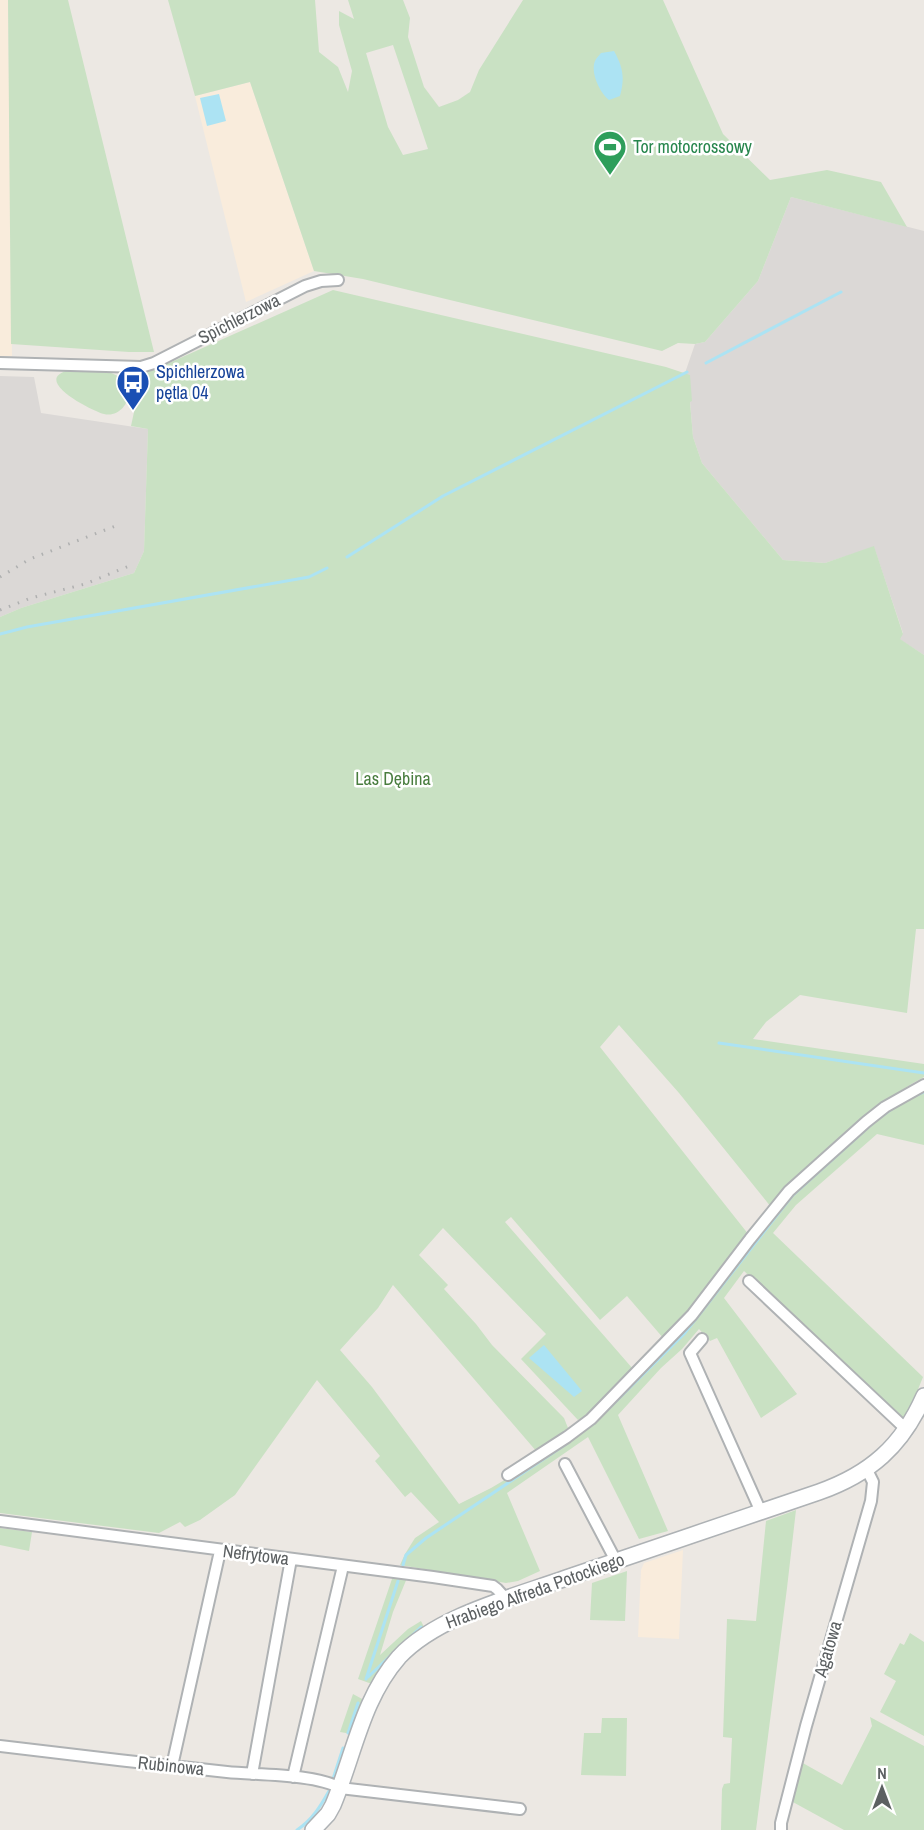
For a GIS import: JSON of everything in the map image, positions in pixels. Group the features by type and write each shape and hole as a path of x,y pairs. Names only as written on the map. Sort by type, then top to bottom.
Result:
{"street":[{"name":"Spichlerzowa","path":"0,363 141,367 154,363 305,286 321,281 338,280"},
{"path":"508,1475 591,1419 692,1316 789,1191 879,1112 924,1085"},
{"path":"749,1281 906,1430"},
{"path":"702,1339 690,1353 761,1512"},
{"name":"Hrabiego Alfreda Potockiego","path":"313,1830 328,1814 340,1788 368,1706 385,1675 410,1646 442,1625 506,1599 836,1486 867,1470 885,1455 906,1430 924,1396"},
{"path":"565,1464 616,1561"},
{"name":"Agatowa","path":"781,1830 806,1726 873,1493 873,1482 867,1470"},
{"name":"Nefrytowa","path":"0,1521 493,1586 506,1599"},
{"path":"172,1766 220,1551"},
{"path":"252,1774 291,1559"},
{"path":"293,1777 343,1566"},
{"name":"Rubinowa","path":"0,1746 293,1777 331,1783 340,1788 520,1809"}],"shaded area":[{"path":"0,0 8,0 12,356 0,356"},
{"path":"250,82 314,271 246,302 195,96"},
{"path":"791,197 924,231 924,655 899,639 903,633 874,547 825,563 783,560 702,463 693,437 685,373 695,344 705,342 758,281"},
{"path":"0,376 34,377 41,413 148,429 144,551 134,573 21,608 0,617"},
{"path":"683,1550 679,1639 638,1637 641,1570 644,1563"}],"green space":[{"path":"8,0 68,0 154,352 11,344"},
{"name":"Tor motocrossowy","path":"168,0 315,0 319,52 338,67 348,92 352,71 339,25 339,11 354,19 348,0 403,0 410,18 408,37 424,87 439,107 458,100 470,92 479,70 523,0 663,0 723,134 770,180 827,170 881,182 907,227 791,197 758,281 705,342 678,343 662,351 363,279 314,271 250,82 195,96","holes":["393,45 428,149 403,155 388,127 366,53"]},
{"name":"Las Dębina","path":"333,290 666,367 690,375 693,437 702,463 783,560 825,563 874,546 903,634 900,639 924,655 924,929 916,929 907,1013 800,995 766,1022 753,1039 924,1064 924,1077 861,1119 806,1170 771,1207 679,1093 619,1025 600,1047 749,1235 692,1308 664,1339 627,1296 600,1320 511,1217 505,1222 633,1369 589,1415 578,1420 521,1359 546,1334 443,1228 419,1255 448,1285 444,1289 492,1345 564,1418 568,1428 537,1452 393,1285 378,1308 340,1350 372,1387 459,1504 513,1475 557,1446 600,1413 690,1323 772,1216 798,1186 876,1119 924,1088 924,1145 877,1134 796,1205 773,1233 923,1377 908,1414 903,1421 744,1271 724,1298 797,1394 761,1418 717,1338 710,1341 699,1329 618,1415 668,1531 639,1539 588,1437 507,1493 540,1571 518,1581 506,1583 400,1565 415,1538 439,1522 411,1492 405,1497 375,1461 380,1456 317,1380 235,1495 200,1520 185,1527 180,1522 159,1533 0,1513 0,617 21,608 134,573 144,551 148,429 131,426 142,375"},
{"path":"70,370 102,371 120,377 128,389 124,406 116,413 104,414 77,401 60,387 56,380 59,374"},
{"path":"796,1510 756,1830 721,1830 722,1789 724,1784 730,1783 732,1738 723,1737 727,1619 756,1621 766,1521"},
{"path":"0,1528 32,1532 29,1551 0,1545"},
{"path":"627,1571 625,1621 590,1620 592,1583"},
{"path":"393,1576 407,1578 393,1612 380,1655 408,1629 421,1621 425,1629 392,1658 372,1684 358,1679"},
{"path":"910,1633 924,1642 924,1736 880,1712 896,1681 884,1674 900,1643 904,1645"},
{"path":"353,1694 364,1700 352,1734 340,1732"},
{"path":"870,1717 924,1746 924,1830 844,1830 791,1801 801,1762 842,1785 872,1726"},
{"path":"602,1718 627,1718 626,1776 581,1775 584,1733 601,1733"}],"water":[{"path":"614,51 623,78 620,96 609,100 602,93 597,82 594,66 595,60 601,53"},
{"path":"219,94 226,121 207,126 200,98"},
{"path":"544,1345 582,1391 574,1397 529,1358"}],"waterway":[{"path":"706,363 841,292"},
{"path":"347,557 443,496 687,372"},
{"path":"0,634 27,627 309,577 327,568"},
{"path":"719,1043 924,1073"},
{"path":"914,1096 924,1092"},
{"path":"879,1118 893,1108"},
{"path":"593,1424 684,1334 792,1196 874,1122"},
{"path":"403,1565 406,1555 426,1538 566,1444"},
{"path":"366,1679 398,1581"},
{"path":"368,1677 421,1627"},
{"path":"348,1733 358,1703"},
{"path":"333,1779 343,1748"},
{"path":"297,1830 315,1813 329,1791"}],"railway":[{"path":"0,577 30,559 118,525"},
{"path":"0,610 31,598 85,584 129,566"}],"place":[{"name":"Tor motocrossowy","path":"610,176"},
{"name":"Spichlerzowa pętla 04","path":"133,411"}]}
